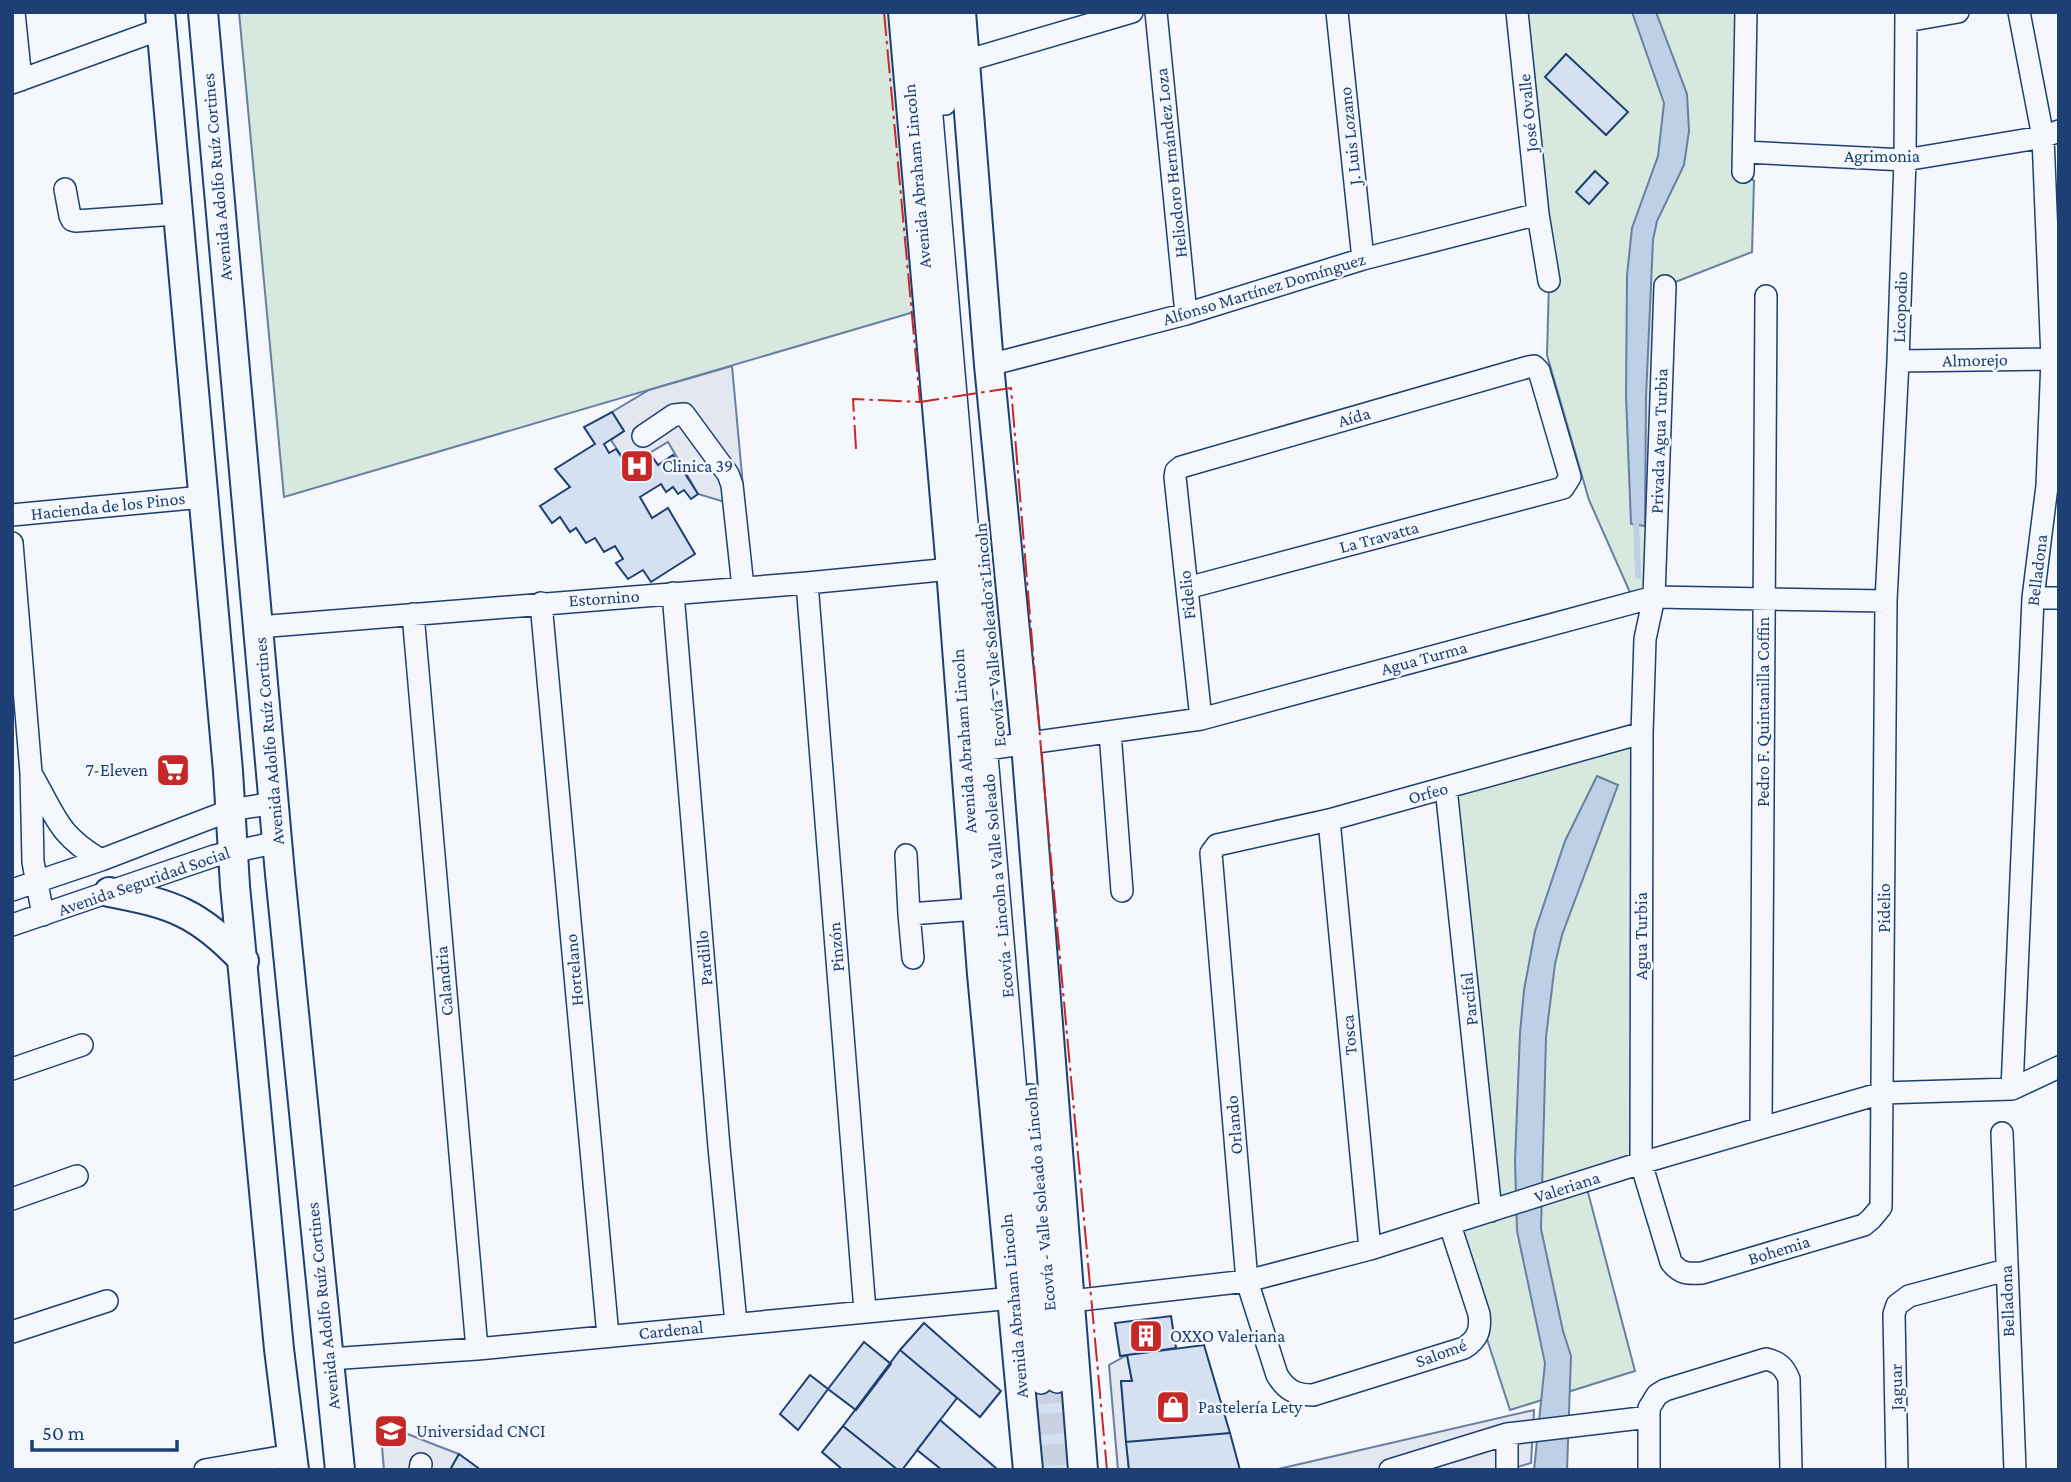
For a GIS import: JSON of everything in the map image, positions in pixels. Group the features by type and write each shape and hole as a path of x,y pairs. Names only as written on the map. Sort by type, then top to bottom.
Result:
{"main road":[{"name":"Avenida Adolfo Ruíz Cortines","path":"203,12 274,803 340,1470"},
{"name":"Avenida Abraham Lincoln","path":"903,12 951,569 994,748 977,909 1028,1470"},
{"path":"961,12 989,365 994,748 1071,1301 1083,1470"},
{"path":"160,21 278,1349 293,1462"},
{"path":"109,892 162,904 200,920 244,961"}],"street":[{"path":"15,12 17,82 160,21"},
{"name":"Ecovía - Lincoln a Valle Soleado","path":"923,12 994,748 1049,1382"},
{"name":"Ecovía - Valle Soleado a Lincoln","path":"939,12 994,748"},
{"path":"965,61 1132,12"},
{"name":"Heliodoro Hernández Loza","path":"1156,12 1186,314"},
{"name":"J. Luis Lozano","path":"1337,12 1363,259"},
{"name":"José Ovalle","path":"1517,12 1538,214 1549,281"},
{"name":"Agrimonia","path":"1745,12 1744,162 1905,160 2051,134"},
{"path":"1906,17 1958,12"},
{"name":"Belladona","path":"2012,1089 2033,598 2048,486 2052,359 2051,134 2019,12"},
{"name":"Licopodio","path":"1886,601 1905,160 1906,17"},
{"path":"65,189 70,216 76,221 176,214"},
{"name":"Alfonso Martínez Domínguez","path":"989,365 1186,314 1363,259 1538,214"},
{"name":"Privada Agua Turbia","path":"1654,597 1665,286"},
{"name":"Pedro F. Quintanilla Coffin","path":"1761,1128 1766,296"},
{"name":"Almorejo","path":"1898,361 2052,359"},
{"name":"Aída","path":"1176,471 1181,467 1534,366 1539,371 1570,477 1569,482"},
{"path":"642,436 674,415 684,414 728,474 732,485 743,587"},
{"name":"Fidelio","path":"1176,471 1201,719"},
{"name":"La Travatta","path":"1187,588 1563,488 1569,482"},
{"name":"Hacienda de los Pinos","path":"12,515 203,497"},
{"path":"12,543 31,773 32,840 36,882 43,915"},
{"name":"Estornino","path":"258,627 951,569"},
{"name":"Pinzón","path":"807,583 865,1311"},
{"name":"Pardillo","path":"673,593 736,1323"},
{"name":"Agua Turma","path":"994,748 1201,719 1654,597 1763,601 1886,601"},
{"name":"Agua Turbia","path":"1654,597 1645,639 1642,733 1641,1163 1671,1262 1677,1270"},
{"path":"2033,598 2059,598"},
{"name":"Pidelio","path":"1877,1213 1882,1198 1886,601"},
{"name":"Hortelano","path":"541,603 608,1336"},
{"name":"Calandria","path":"413,614 477,1349"},
{"path":"1111,732 1122,891"},
{"name":"Orfeo","path":"1213,848 1329,820 1642,733"},
{"path":"31,773 64,832 75,843 101,860"},
{"name":"Parcifal","path":"1446,788 1491,1211"},
{"name":"Avenida Seguridad Social","path":"12,890 101,860 231,810 274,803"},
{"name":"Tosca","path":"1329,820 1370,1249"},
{"name":"Avenida Seguridad Social","path":"12,925 233,851 278,842"},
{"name":"Orlando","path":"1213,848 1211,853 1247,1280 1277,1375 1291,1392"},
{"path":"906,855 913,958"},
{"path":"909,914 977,909"},
{"path":"12,1069 82,1045"},
{"name":"Valeriana","path":"1071,1301 1247,1280 1450,1226 1641,1163 1882,1093 2012,1089 2059,1067"},
{"name":"Belladona","path":"2002,1133 2015,1470"},
{"path":"12,1199 77,1176"},
{"name":"Bohemia","path":"1677,1270 1687,1274 1702,1273 1864,1225 1877,1213"},
{"name":"Salomé","path":"1291,1392 1313,1395 1464,1348 1473,1342 1480,1324 1479,1314 1450,1226"},
{"name":"Jaguar","path":"1897,1470 1894,1314 1897,1305 1909,1296 2006,1270"},
{"name":"Cardenal","path":"328,1359 477,1349 1013,1298"},
{"path":"12,1332 107,1301"},
{"path":"1649,1470 1649,1417 1652,1401 1665,1390 1766,1359 1785,1368 1788,1379 1791,1470"},
{"path":"1390,1470 1507,1434 1649,1417"},
{"path":"1507,1434 1507,1470"},
{"path":"205,1470 293,1462"}],"shaded area":[{"path":"239,12 890,12 914,312 284,497"},
{"path":"1517,12 1745,12 1743,172 1754,181 1752,252 1665,286 1654,597 1632,597 1589,500 1547,355 1549,281"},
{"path":"732,366 745,508 698,494 668,442 628,466 611,440 624,431 612,412 649,390"},
{"path":"1642,733 1641,1163 1585,1181 1635,1371 1510,1410 1450,1225 1491,1211 1446,788"},
{"path":"1127,1355 1132,1381 1121,1381 1129,1470 1118,1470 1109,1365"},
{"path":"1534,1410 1531,1463 1507,1470 1274,1470"},
{"name":"Universidad CNCI","path":"380,1423 459,1454 450,1470 384,1470"}],"water":[{"path":"1632,12 1656,12 1687,94 1689,131 1684,165 1657,221 1653,240 1646,397 1645,526 1631,524 1626,396 1627,275 1632,228 1658,156 1664,103"},
{"path":"1597,776 1618,785 1562,935 1555,964 1546,1037 1541,1229 1571,1356 1567,1470 1534,1470 1545,1363 1517,1231 1515,1161 1520,1033 1524,990 1535,931 1565,841"}],"building":[{"path":"1566,54 1628,112 1606,135 1545,77"},
{"path":"1595,171 1608,183 1589,204 1576,192"},
{"path":"612,412 624,431 604,444 609,453 616,449 628,466 649,452 658,465 673,455 698,494 691,499 684,490 678,494 673,487 666,492 661,484 640,497 652,518 668,508 695,554 651,582 643,570 628,579 616,563 623,559 615,546 604,552 595,538 586,543 576,528 570,532 560,517 552,523 540,506 570,487 555,469 595,444 584,427"},
{"name":"OXXO Valeriana","path":"1171,1316 1176,1348 1120,1356 1115,1323"},
{"path":"924,1323 1001,1391 980,1417 900,1350"},
{"path":"864,1342 891,1364 856,1410 828,1389"},
{"name":"Pastelería Lety","path":"1204,1345 1230,1433 1126,1442 1121,1381 1132,1381 1127,1355"},
{"path":"900,1350 957,1398 902,1470 898,1470 843,1426"},
{"path":"810,1375 828,1389 798,1430 780,1414"},
{"path":"1065,1381 1072,1470 1042,1470 1035,1383"},
{"path":"940,1420 997,1470 942,1470 917,1450"},
{"path":"843,1426 898,1470 843,1470 822,1452"},
{"path":"1230,1433 1240,1470 1129,1470 1126,1442"},
{"path":"459,1454 481,1470 450,1470"}],"waterway":[{"path":"1636,520 1638,576"}],"tunnel":[{"path":"1057,1382 1064,1470"},
{"path":"1041,1383 1048,1470"}],"power":[{"path":"884,12 920,402"},
{"path":"856,449 853,399 920,402 1011,388 1043,773 1107,1470"}],"place":[{"name":"Clinica 39","path":"637,466"},
{"name":"7-Eleven","path":"173,770"},
{"name":"OXXO Valeriana","path":"1146,1336"},
{"name":"Pastelería Lety","path":"1173,1407"},
{"name":"Universidad CNCI","path":"391,1431"}]}
